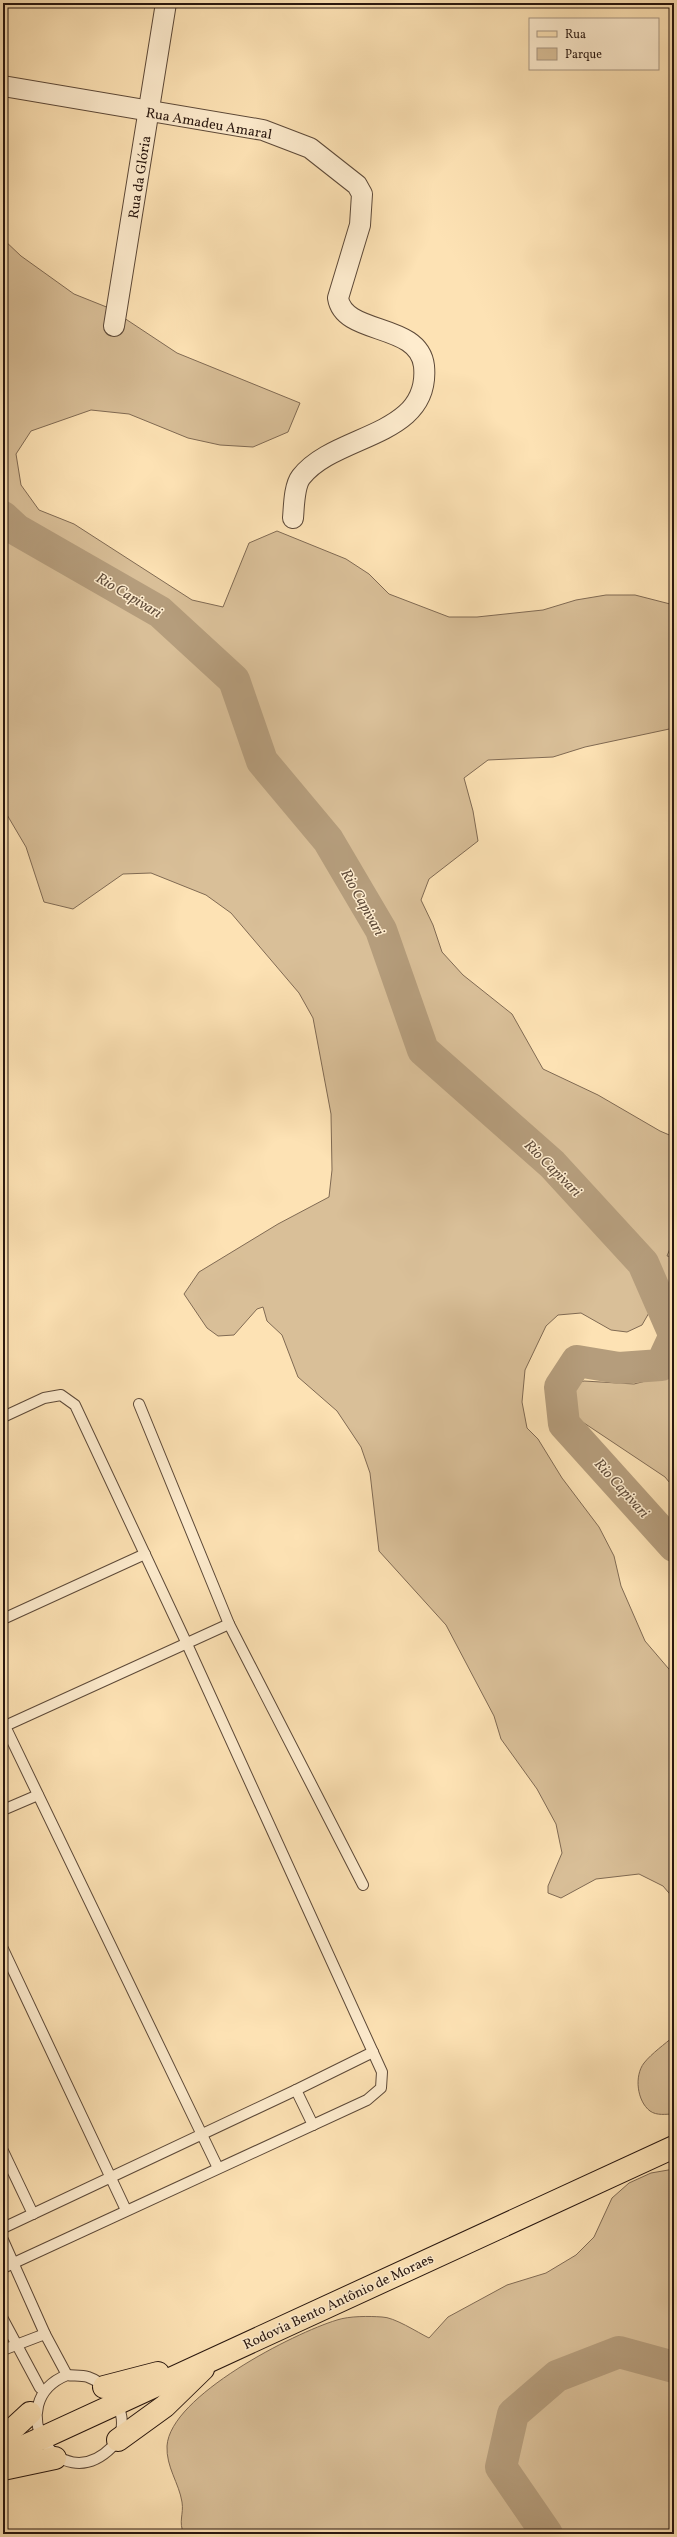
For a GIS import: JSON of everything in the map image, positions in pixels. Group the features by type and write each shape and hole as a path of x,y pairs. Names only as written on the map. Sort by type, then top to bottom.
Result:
{"main road":[{"name":"Rodovia Bento Antônio de Moraes","path":"206,2362 674,2147"},
{"path":"3,2456 36,2442 111,2395 168,2370 206,2362"},
{"path":"118,2440 165,2406 206,2362"},
{"path":"3,2438 30,2413"},
{"path":"3,2469 55,2458"}],"street":[{"name":"Rua da Glória","path":"114,326 150,112 166,3"},
{"name":"Rua Amadeu Amaral","path":"3,86 263,130 310,148 357,185 362,194 360,226 338,298 339,304 348,314 366,325 399,335 417,349 424,365 422,388 410,412 387,429 343,446 316,463 300,478 293,518"}],"lane":[{"path":"3,1417 44,1398 61,1395 75,1405 187,1644 382,2072 381,2088 367,2100 3,2268"},
{"path":"139,1404 229,1624 363,1885"},
{"path":"3,1618 145,1554"},
{"path":"218,2168 4,1724 187,1644 229,1624"},
{"path":"3,1810 38,1795"},
{"path":"3,1949 126,2210"},
{"path":"3,2228 296,2090 373,2052"},
{"path":"296,2090 313,2124"},
{"path":"3,2152 33,2214"},
{"path":"3,2240 45,2334 66,2375"},
{"path":"3,2319 40,2388"},
{"path":"3,2350 45,2334"},
{"path":"66,2375 88,2377 111,2395 122,2423 118,2440 106,2453 88,2460 72,2463 55,2458 36,2442 30,2428 30,2413 40,2388 54,2379 66,2375"}],"green space":[{"path":"3,239 21,256 74,294 109,308 177,353 300,403 288,432 253,447 220,445 188,438 129,414 91,410 31,431 16,454 21,485 39,510 74,524 192,600 223,607 249,543 277,531 346,559 369,574 389,594 449,617 477,617 543,610 576,600 606,595 635,595 674,605 674,728 585,747 553,757 488,760 464,778 473,811 478,841 429,879 421,900 433,925 442,952 463,975 512,1014 543,1069 598,1095 660,1131 674,1137 674,1239 667,1256 674,1257 674,1488 665,1477 563,1409 563,1397 569,1386 584,1381 634,1384 665,1376 669,1360 667,1344 655,1313 650,1311 642,1325 627,1332 611,1330 581,1313 558,1315 546,1326 525,1370 522,1402 527,1428 538,1439 562,1478 599,1527 614,1556 621,1586 645,1641 674,1675 674,1899 663,1886 639,1874 596,1879 561,1898 548,1893 548,1886 562,1853 556,1824 537,1789 501,1739 494,1716 446,1625 379,1551 370,1473 361,1447 337,1411 298,1377 282,1335 267,1321 263,1307 257,1309 234,1335 218,1336 207,1328 184,1294 199,1272 278,1224 329,1197 332,1170 331,1114 313,1018 299,993 231,913 206,895 151,873 123,874 73,909 44,902 26,847 3,808"},
{"path":"674,2036 674,2114 656,2114 650,2111 642,2101 638,2088 639,2075 641,2068 647,2059"},
{"path":"674,2169 674,2534 184,2534 181,2526 182,2502 168,2461 167,2446 173,2427 189,2407 211,2388 237,2369 265,2352 317,2327 337,2320 365,2316 393,2319 429,2338 448,2317 507,2285 546,2273 576,2255 594,2237 612,2198 629,2183 651,2173"}],"waterway":[{"name":"Rio Capivari","path":"3,517 17,530 160,612 234,680 262,761 328,840 381,930 423,1050 552,1164 643,1263 674,1334"},
{"name":"Rio Capivari","path":"674,1337 661,1365 619,1368 577,1361 560,1387 564,1424 674,1546"},
{"name":"Rio Capivari","path":"547,2534 501,2467 513,2414 557,2376 619,2352 674,2367"}]}
